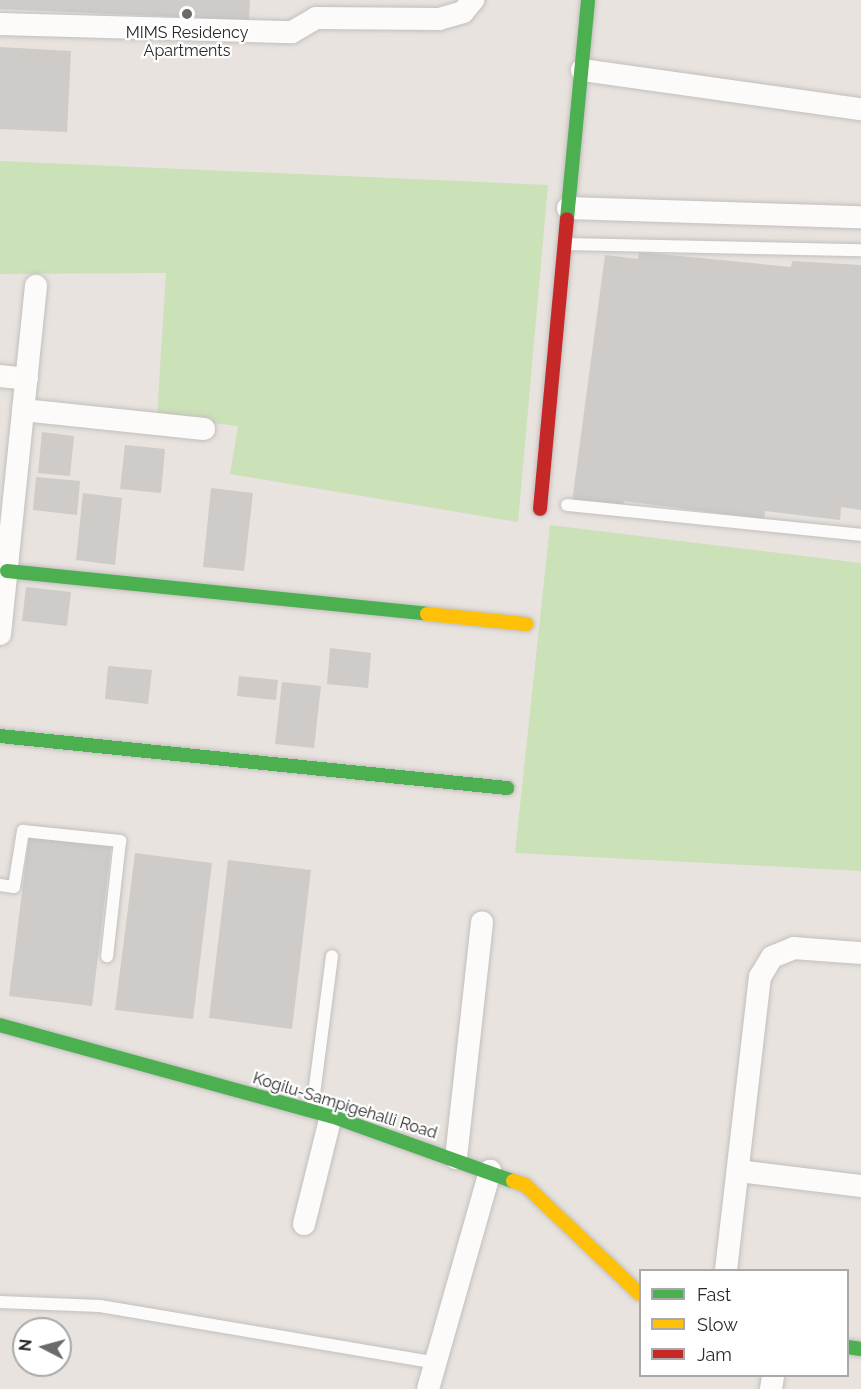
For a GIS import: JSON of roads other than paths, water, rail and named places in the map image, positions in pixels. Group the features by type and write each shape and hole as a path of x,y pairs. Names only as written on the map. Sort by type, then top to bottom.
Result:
{"street":[{"path":"0,24 292,32 316,9 439,20 463,12 473,0"},
{"path":"540,509 588,0"},
{"path":"582,70 861,109"},
{"path":"568,208 861,217"},
{"path":"0,634 7,571 7,494 23,410 36,286"},
{"path":"0,376 27,379"},
{"path":"23,410 204,429"},
{"path":"7,571 526,624"},
{"path":"0,735 507,788"},
{"path":"456,1158 482,922"},
{"path":"726,1269 760,977 772,957 794,948 861,953"},
{"name":"Kogilu-Sampigehalli Road","path":"0,1025 322,1114 456,1158 525,1185 639,1293"},
{"path":"304,1224 322,1114"},
{"path":"428,1389 431,1362 490,1171"},
{"path":"738,1171 861,1186"}],"lane":[{"path":"565,244 861,250"},
{"path":"567,505 861,535"},
{"path":"0,885 14,887 23,831 120,841 107,956"},
{"path":"322,1114 332,956"},
{"path":"0,1302 100,1306 431,1362"}],"place":[{"name":"MIMS Residency Apartments","path":"187,14"}]}
